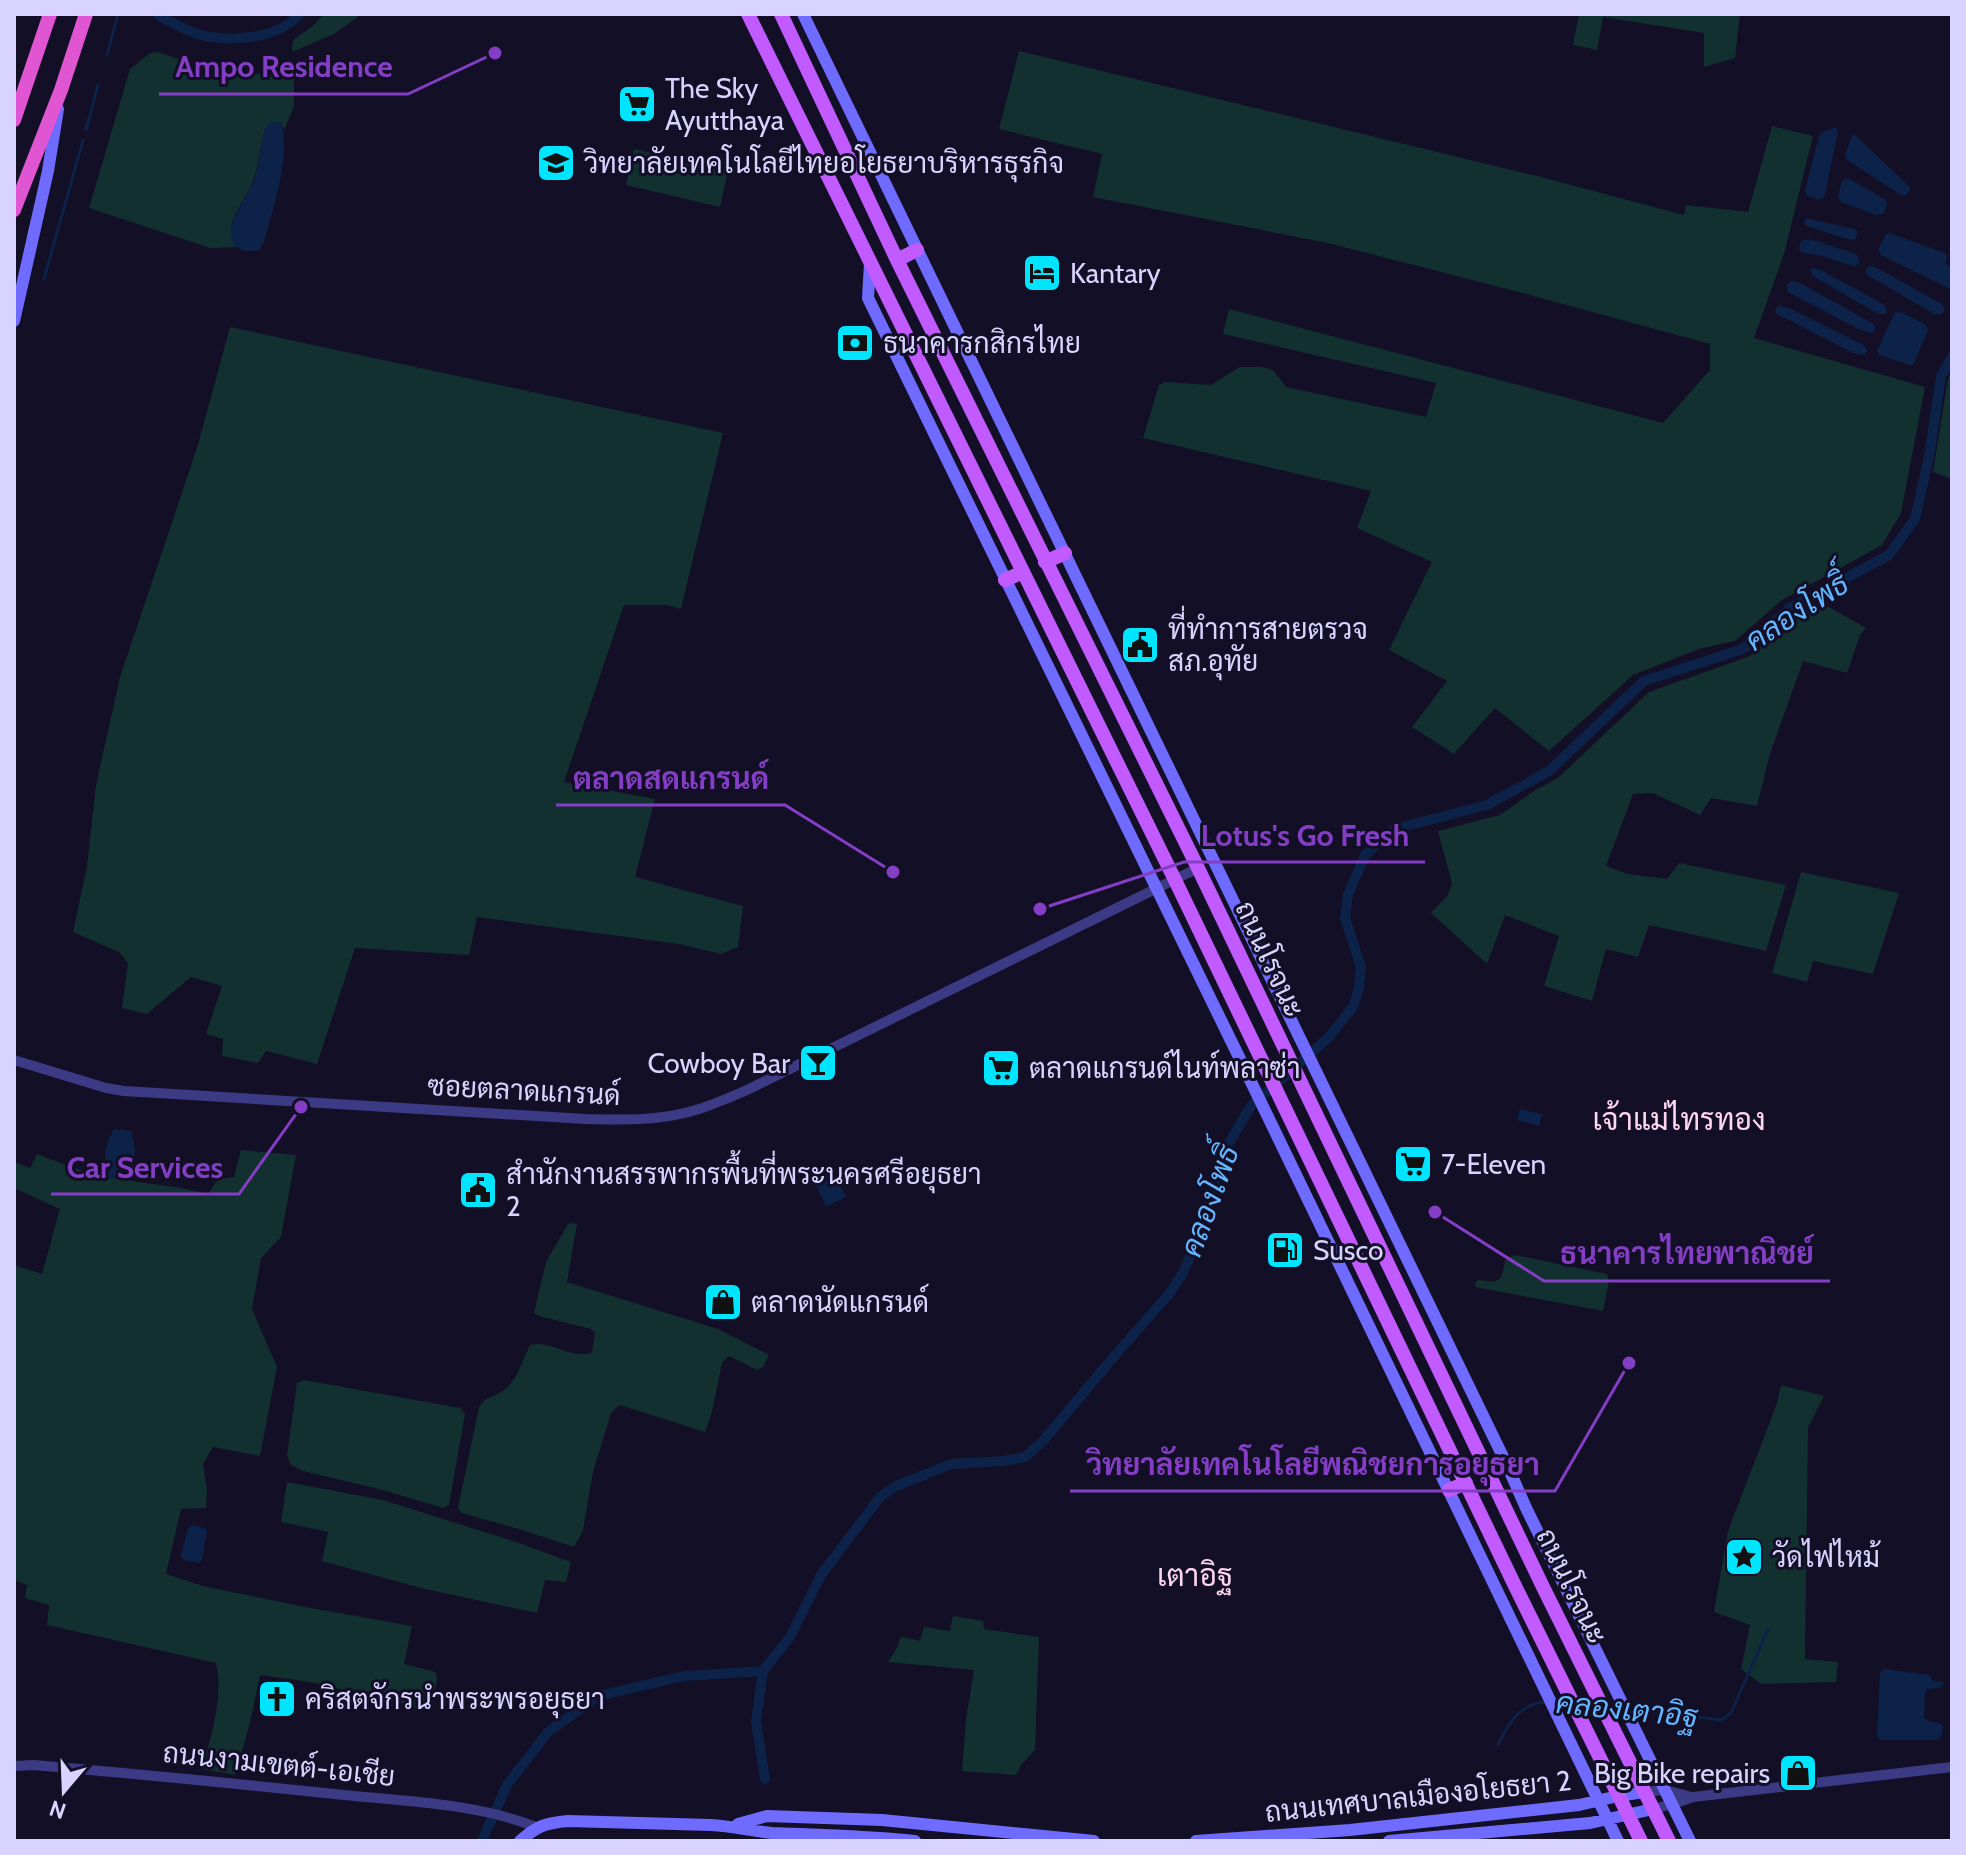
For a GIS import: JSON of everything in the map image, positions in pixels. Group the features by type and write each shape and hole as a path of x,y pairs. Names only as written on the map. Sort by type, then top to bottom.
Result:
{"highway":[{"path":"14,120 50,14"},
{"path":"14,210 61,90 86,14"}],"main road":[{"name":"ถนนโรจนะ","path":"748,14 1175,880 1641,1841"},
{"name":"ถนนโรจนะ","path":"781,14 897,260 1198,868 1669,1841"},
{"name":"ถนนโรจนะ","path":"803,14 1690,1841"},
{"path":"14,321 48,171 61,90"},
{"path":"897,260 917,250"},
{"name":"ถนนโรจนะ","path":"870,263 868,298 1618,1841"},
{"path":"1045,562 1065,553"},
{"path":"1005,580 1023,572"},
{"path":"1489,1473 1507,1465"},
{"path":"1449,1490 1466,1483"},
{"name":"ถนนเทศบาลเมืองอโยธยา 2","path":"1196,1841 1350,1830 1564,1807 1644,1792"},
{"name":"ถนนเทศบาลเมืองอโยธยา 2","path":"1389,1841 1569,1826 1653,1809"},
{"path":"731,1826 767,1816 882,1820 1094,1841"},
{"path":"520,1841 536,1827 568,1821 731,1826 768,1832 915,1841"}],"street":[{"name":"ซอยตลาดแกรนด์","path":"14,1060 124,1091 611,1120 670,1116 747,1090 1198,868"},
{"name":"ถนนงามเขตต์-เอเชีย","path":"14,1766 155,1775 468,1809 512,1818 536,1827"},
{"path":"1653,1809 1692,1797 1952,1767"},
{"path":"1644,1792 1665,1790 1692,1797"}],"green space":[{"path":"324,14 362,14 334,34 292,52 293,40"},
{"path":"1579,14 1740,14 1735,58 1704,67 1704,33 1603,17 1597,50 1573,45"},
{"path":"1019,51 1545,178 1684,215 1686,205 1748,212 1772,126 1813,136 1784,254 1754,338 1925,387 1901,513 1882,545 1782,600 1735,641 1699,649 1633,675 1549,751 1495,708 1454,754 1412,727 1447,681 1389,650 1432,562 1357,528 1371,491 1143,438 1159,385 1165,382 1211,385 1240,367 1262,367 1273,370 1286,387 1426,417 1436,383 1223,334 1229,309 1663,423 1710,370 1710,344 1328,243 1093,197 1102,154 999,129"},
{"path":"158,52 227,72 294,76 294,106 284,131 281,122 265,129 251,187 236,212 231,229 236,247 210,248 89,208 130,69 150,53"},
{"path":"634,149 728,171 720,207 626,185"},
{"path":"230,327 723,433 681,609 666,605 624,605 564,782 655,799 635,877 743,906 738,947 721,954 679,944 477,917 469,955 355,948 317,1064 266,1051 258,1063 222,1056 223,1039 206,1034 222,986 191,977 147,1014 122,1008 128,963 119,952 73,932 87,866 96,785 120,677 197,448"},
{"path":"1952,371 1952,479 1933,472 1948,378"},
{"path":"1820,602 1866,628 1860,635 1847,673 1803,661 1770,754 1757,806 1711,798 1700,815 1653,793 1633,794 1606,866 1628,874 1667,879 1679,863 1786,885 1766,951 1649,925 1638,957 1606,949 1592,1001 1544,986 1559,936 1505,915 1487,964 1431,913 1448,895 1452,883 1438,831 1500,815 1558,778 1649,692 1750,656 1795,615"},
{"path":"1801,872 1899,893 1873,974 1813,961 1807,982 1772,973"},
{"path":"241,1150 296,1155 281,1237 261,1258 252,1309 277,1367 260,1456 213,1447 203,1464 206,1508 181,1509 166,1574 203,1586 412,1626 404,1664 436,1672 437,1682 426,1710 310,1682 260,1675 235,1775 202,1769 217,1703 216,1663 47,1625 49,1605 25,1598 27,1585 14,1580 14,1265 42,1274 60,1209 14,1188 14,1162 30,1168 37,1154 96,1176 208,1194 218,1179 234,1177"},
{"path":"568,1224 577,1224 567,1282 718,1329 769,1355 763,1367 757,1370 729,1356 722,1363 705,1432 620,1405 611,1413 593,1472 583,1530 574,1547 462,1513 458,1508 479,1407 507,1388 530,1345 546,1345 577,1354 592,1352 595,1333 591,1329 534,1313 546,1262"},
{"path":"1515,1255 1607,1274 1609,1281 1603,1311 1475,1287 1476,1281 1494,1282 1501,1278 1506,1259"},
{"path":"304,1380 460,1408 465,1414 449,1505 443,1508 303,1471 291,1465 287,1455 297,1383"},
{"path":"1781,1385 1824,1396 1808,1428 1805,1659 1838,1662 1836,1682 1761,1684 1741,1669 1750,1625 1714,1612 1728,1531 1776,1406"},
{"path":"287,1482 383,1500 516,1542 571,1562 566,1582 545,1580 537,1613 421,1588 322,1561 328,1532 281,1522"},
{"path":"953,1616 983,1621 984,1629 1039,1637 1035,1750 1016,1775 962,1771 974,1670 888,1662 901,1637 920,1641 924,1627 950,1631"}],"water":[{"path":"281,122 284,135 282,166 264,242 259,250 244,250 231,239 233,222 255,178 265,129 269,123"},
{"path":"1836,127 1838,132 1824,198 1807,196 1805,190 1819,136"},
{"path":"1852,135 1910,187 1906,195 1901,195 1847,160 1845,155"},
{"path":"1848,178 1886,200 1883,214 1876,215 1841,202 1838,197 1842,180"},
{"path":"1806,218 1854,229 1858,231 1856,239 1806,226"},
{"path":"1886,234 1945,253 1946,264 1952,268 1952,290 1881,255 1878,250"},
{"path":"1810,239 1856,254 1860,261 1856,267 1803,253 1799,249 1801,241"},
{"path":"1873,266 1942,304 1945,309 1936,315 1867,275 1868,267"},
{"path":"1813,268 1885,305 1885,314 1878,314 1813,276 1810,270"},
{"path":"1790,281 1800,283 1874,324 1876,329 1871,333 1858,329 1788,292"},
{"path":"1779,306 1864,345 1867,351 1864,355 1853,353 1777,314 1775,310"},
{"path":"1895,312 1926,325 1928,331 1913,365 1879,355 1877,351"},
{"path":"1520,1109 1542,1114 1539,1126 1517,1120"},
{"path":"114,1129 131,1131 135,1156 131,1181 107,1177 106,1152"},
{"path":"829,1164 846,1197 826,1207 810,1173"},
{"path":"192,1525 207,1531 199,1563 184,1560 181,1556 188,1528"},
{"path":"1884,1669 1929,1675 1933,1681 1943,1682 1940,1688 1927,1689 1925,1694 1924,1718 1943,1725 1942,1735 1937,1740 1880,1740 1877,1736 1880,1673"}],"waterway":[{"path":"107,55 118,14"},
{"path":"158,14 198,34 234,38 259,36 281,28 300,14"},
{"path":"86,130 98,85"},
{"path":"44,279 83,140"},
{"name":"คลองโพธิ์","path":"482,1841 507,1785 548,1732 598,1696 684,1676 763,1671 790,1637 821,1575 880,1497 896,1486 951,1464 1025,1457 1043,1441 1169,1294 1183,1273 1206,1218 1220,1158 1251,1106 1328,1038 1353,1007 1361,967 1345,918 1348,895 1365,855 1394,829 1487,805 1549,771 1644,681 1743,649 1790,608 1889,555 1915,519 1929,457 1941,376 1952,357"},
{"name":"คลองเตาอิฐ","path":"1629,1709 1722,1720 1731,1713 1768,1629"},
{"path":"763,1671 756,1722 765,1779"},
{"name":"คลองเตาอิฐ","path":"1498,1745 1506,1729 1522,1710 1546,1702"},
{"name":"คลองเตาอิฐ","path":"1578,1705 1598,1706"}],"place":[{"name":"Ampo Residence","path":"495,53"},
{"name":"The Sky Ayutthaya","path":"637,104"},
{"name":"วิทยาลัยเทคโนโลยีไทยอโยธยาบริหารธุรกิจ","path":"556,163"},
{"name":"Kantary","path":"1042,273"},
{"name":"ธนาคารกสิกรไทย","path":"855,343"},
{"name":"ที่ทำการสายตรวจ สภ.อุทัย","path":"1140,645"},
{"name":"ตลาดสดแกรนด์","path":"893,872"},
{"name":"Lotus's Go Fresh","path":"1040,909"},
{"name":"Cowboy Bar","path":"818,1063"},
{"name":"ตลาดแกรนด์ไนท์พลาซ่า","path":"1001,1068"},
{"name":"Car Services","path":"301,1107"},
{"name":"7-Eleven","path":"1413,1164"},
{"name":"สำนักงานสรรพากรพื้นที่พระนครศรีอยุธยา 2","path":"478,1190"},
{"name":"ธนาคารไทยพาณิชย์","path":"1435,1212"},
{"name":"Susco","path":"1285,1250"},
{"name":"ตลาดนัดแกรนด์","path":"723,1302"},
{"name":"วิทยาลัยเทคโนโลยีพณิชยการอยุธยา","path":"1629,1363"},
{"name":"วัดไฟไหม้","path":"1744,1557"},
{"name":"คริสตจักรนำพระพรอยุธยา","path":"277,1699"},
{"name":"Big Bike repairs","path":"1798,1773"}],"district":[{"name":"เจ้าแม่ไทรทอง","path":"1679,1120"},
{"name":"เตาอิฐ","path":"1195,1576"}]}
